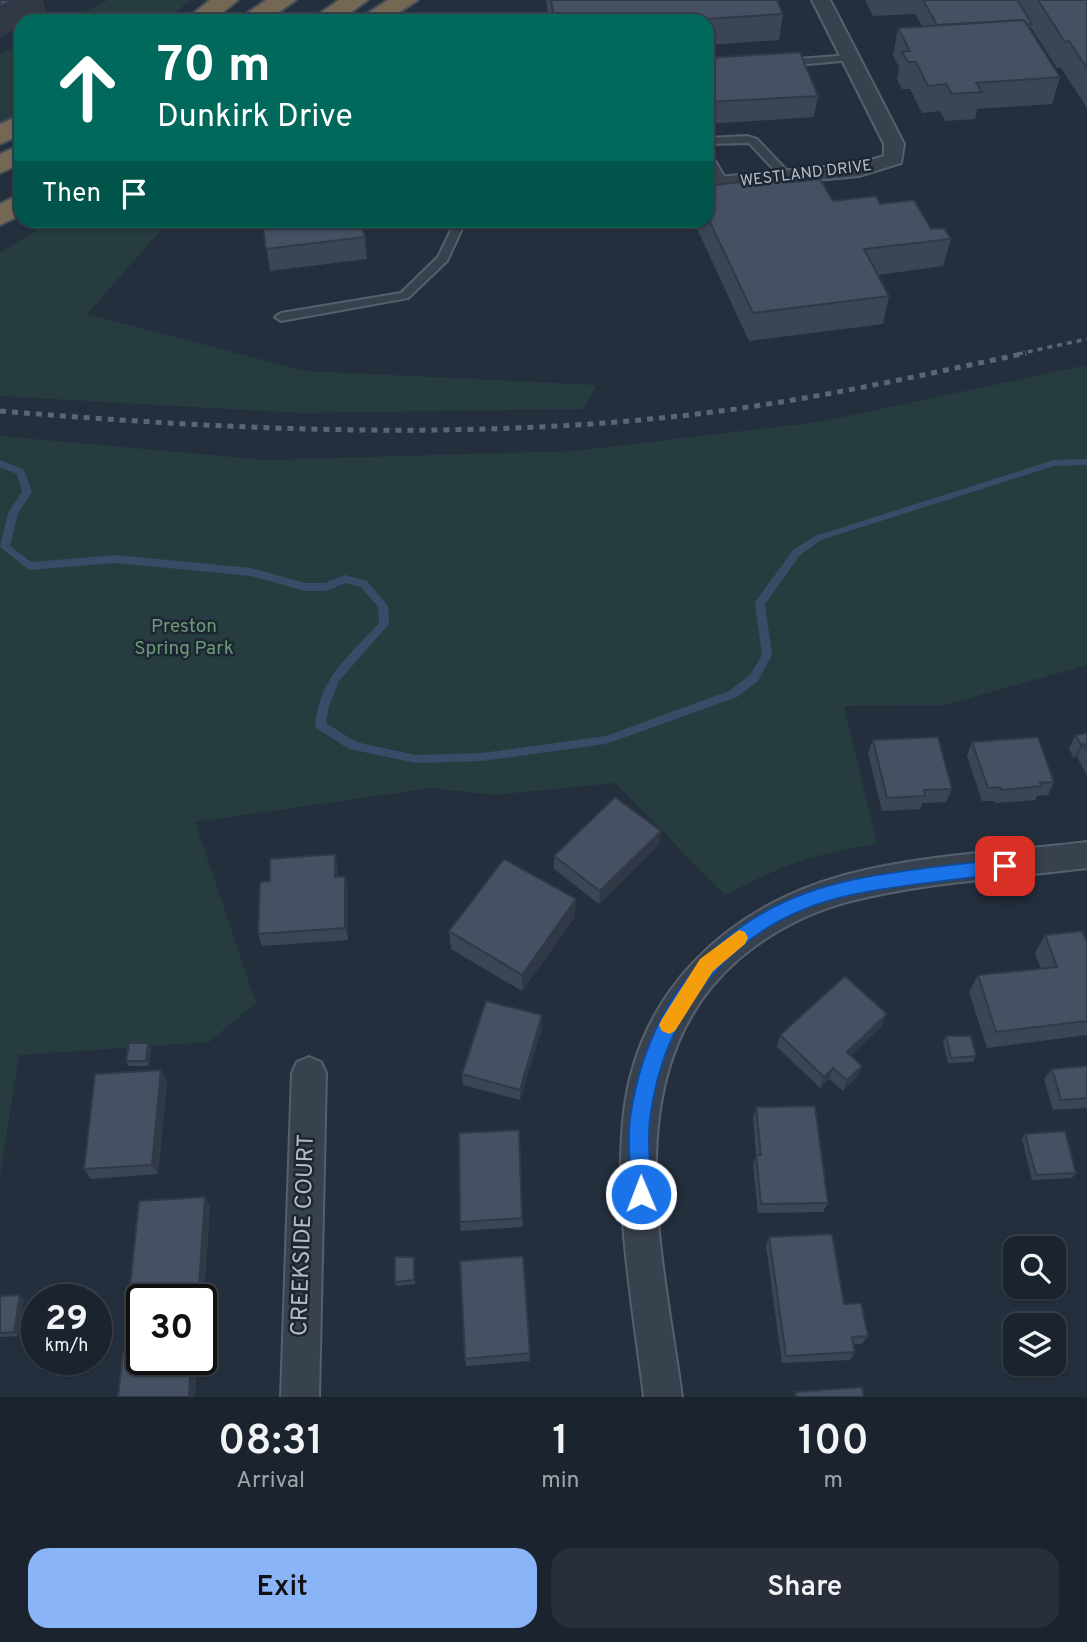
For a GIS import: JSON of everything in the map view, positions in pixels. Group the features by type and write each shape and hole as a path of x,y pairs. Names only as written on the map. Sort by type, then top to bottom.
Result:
{"highway":[{"path":"206,14 226,0"},
{"path":"260,14 284,0"},
{"path":"333,14 356,0"},
{"path":"381,14 406,0"}],"street":[{"name":"WESTLAND DRIVE","path":"715,184 859,170 894,159 894,144 821,0"},
{"path":"663,1397 641,1218 640,1121 653,1058 676,1008 707,965 749,930 793,906 827,895 913,877 1087,855"},
{"name":"CREEKSIDE COURT","path":"300,1397 309,1073"}],"lane":[{"path":"772,64 850,58"},
{"path":"714,140 747,138 753,141 787,177"},
{"path":"281,317 404,296 443,259 457,228"}],"green space":[{"path":"108,0 192,0 172,14 80,14"},
{"path":"14,47 14,121 0,130 0,54"},
{"path":"39,228 163,228 87,314 305,371 597,385 583,409 302,413 0,396 0,253"},
{"name":"Preston Spring Park","path":"1087,365 1087,665 945,705 844,706 877,844 799,862 725,895 615,783 494,795 431,788 195,822 256,1003 209,1042 19,1055 0,1176 0,436 266,460 574,451 820,422"}],"building":[{"path":"0,0 13,0 0,7"},
{"path":"551,0 777,0 783,14 714,18 714,14 554,14"},
{"path":"923,0 1017,0 1032,24 1027,24 1024,20 937,25"},
{"path":"1038,0 1087,0 1087,68 1069,41 1065,42"},
{"path":"1024,20 1060,77 976,83 982,92 952,94 946,84 928,86 916,62 908,62 902,52 910,51 898,28"},
{"path":"800,52 818,96 714,102 714,58"},
{"path":"790,176 793,182 820,179 833,201 876,196 880,204 914,200 931,229 944,228 951,239 864,249 889,296 753,313 713,228 714,185"},
{"path":"263,228 363,228 365,237 266,249"},
{"path":"1087,733 1087,750 1075,735"},
{"path":"938,737 952,789 924,790 925,796 887,798 873,740"},
{"path":"1038,737 1054,782 1040,783 1042,786 1002,790 1000,787 988,788 972,742"},
{"path":"615,797 661,831 600,891 554,856"},
{"path":"335,854 335,877 345,876 345,928 258,934 260,882 270,881 270,859"},
{"path":"504,859 576,899 522,975 449,931"},
{"path":"1082,931 1087,940 1087,1021 996,1032 978,975 1057,967 1045,935"},
{"path":"845,976 887,1014 847,1052 862,1066 847,1080 833,1068 824,1077 780,1035"},
{"path":"486,1001 542,1015 520,1090 462,1074"},
{"path":"946,1036 971,1036 976,1056 951,1058"},
{"path":"129,1043 148,1043 146,1061 126,1061"},
{"path":"1087,1066 1087,1098 1061,1100 1052,1069"},
{"path":"161,1070 152,1165 84,1169 95,1074"},
{"path":"815,1106 828,1203 761,1204 756,1155 761,1155 756,1107"},
{"path":"519,1130 522,1218 460,1222 459,1133"},
{"path":"1065,1131 1076,1173 1036,1175 1025,1134"},
{"path":"205,1197 199,1284 130,1284 139,1201"},
{"path":"832,1234 844,1304 861,1303 868,1336 852,1337 855,1352 786,1356 769,1237"},
{"path":"523,1256 530,1353 465,1359 460,1261"},
{"path":"395,1257 414,1257 414,1280 395,1282"},
{"path":"20,1295 14,1332 0,1333 0,1296"},
{"path":"123,1352 126,1352 126,1375 190,1375 189,1397 118,1397"},
{"path":"862,1387 864,1397 796,1397 795,1392"}],"waterway":[{"path":"0,463 21,472 27,492 13,513 5,547 29,566 116,559 251,572 305,587 326,587 345,579 364,584 383,606 384,624 335,678 320,725 353,746 416,759 482,757 606,740 733,694 754,678 767,655 760,604 796,553 818,538 1054,463 1087,462"}],"railway":[{"path":"1018,354 1087,339"},
{"path":"0,411 165,423 330,430 496,429 578,425 753,406 844,391 1026,353"}],"slow traffic":[{"path":"669,1025 676,1008 707,965 739,938"}],"route":[{"path":"641,1194 640,1121 653,1058 676,1008 707,965 749,930 793,906 846,888 1005,866"}]}
